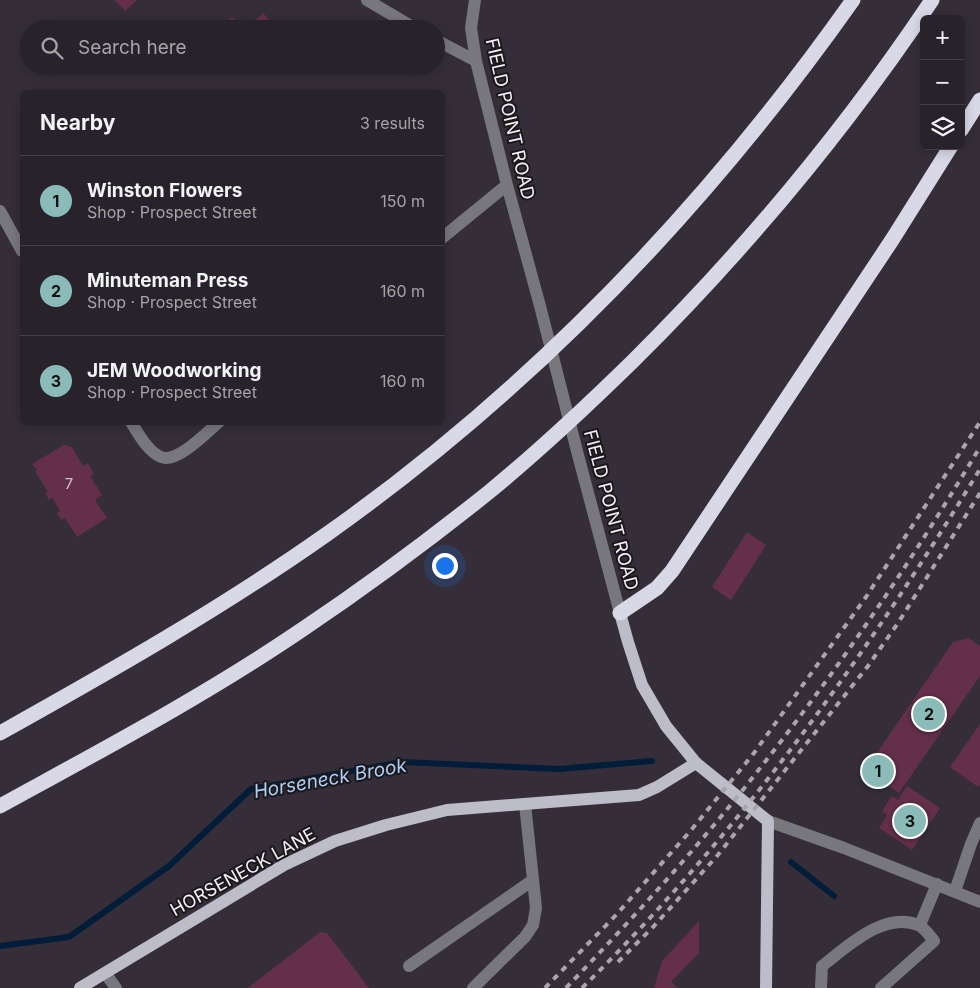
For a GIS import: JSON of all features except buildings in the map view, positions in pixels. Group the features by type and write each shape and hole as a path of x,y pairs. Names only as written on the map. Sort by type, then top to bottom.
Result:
{"highway":[{"path":"0,733 129,661 196,621 278,568 389,488 451,439 574,328 677,221 728,162 790,85 853,0"},
{"path":"0,808 210,688 302,630 428,539 490,491 546,443 663,331 770,214 820,154 867,92 932,0"},
{"path":"965,124 980,100"},
{"path":"620,613 657,588 672,571 892,240 948,150"}],"main road":[{"name":"FIELD POINT ROAD","path":"620,613 642,686 666,726 696,763 768,822"},
{"name":"HORSENECK LANE","path":"80,988 284,865 335,841 386,825 447,810 639,795 657,787 696,763"},
{"path":"766,988 768,822"}],"street":[{"path":"367,0 401,20"},
{"name":"FIELD POINT ROAD","path":"475,0 471,28 476,61 620,613"},
{"path":"445,45 476,61"},
{"path":"445,236 507,185"},
{"path":"0,211 20,247"},
{"path":"133,425 151,450 162,458 173,458 186,450 215,425"},
{"path":"473,988 525,937 532,925 536,908 525,804"},
{"path":"768,822 844,848 980,902"},
{"path":"955,891 980,824"},
{"path":"409,966 533,880"},
{"path":"920,925 937,884"},
{"path":"821,988 822,966 865,933 898,921 920,925 934,941 881,988"},
{"path":"105,973 116,988"}],"waterway":[{"name":"Horseneck Brook","path":"0,946 69,937 169,866 251,789 402,762 559,769 652,761"},
{"name":"Horseneck Brook","path":"791,862 834,896"}],"railway":[{"path":"545,988 617,914 692,829 754,753 866,597 980,422"},
{"path":"566,988 693,850 793,725 877,609 930,529 980,447"},
{"path":"582,988 694,869 747,806 797,741 846,675 892,607 980,469"},
{"path":"618,962 654,926 717,856 868,666 898,623 980,493"}],"place":[{"name":"Minuteman Press","path":"929,714"},
{"name":"Winston Flowers","path":"878,771"},
{"name":"JEM Woodworking","path":"910,821"}]}
